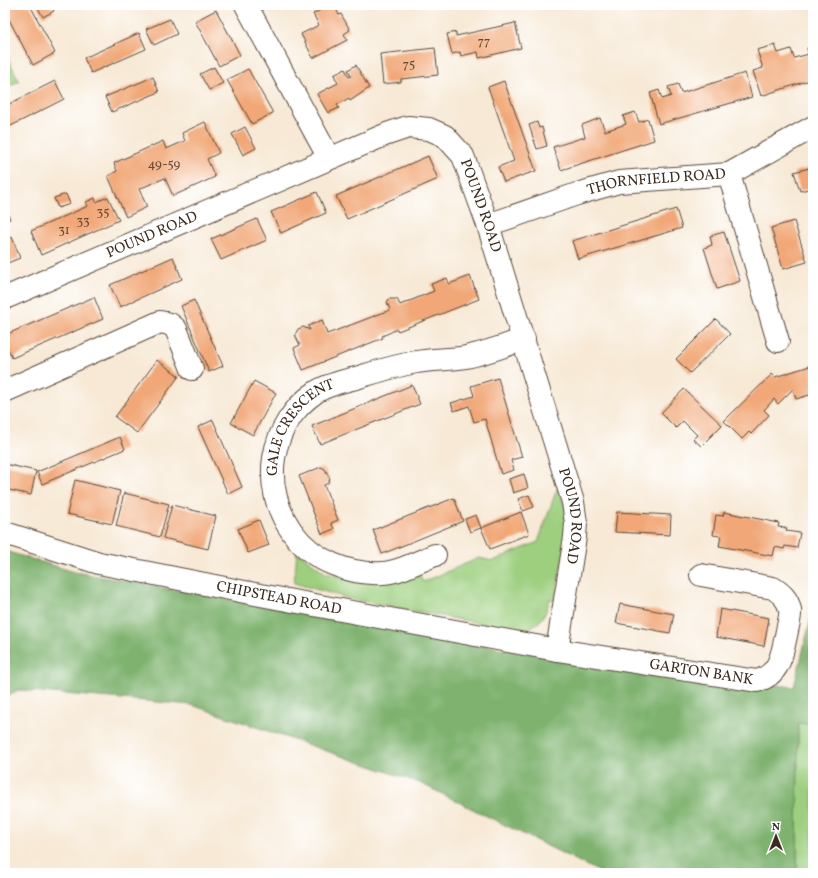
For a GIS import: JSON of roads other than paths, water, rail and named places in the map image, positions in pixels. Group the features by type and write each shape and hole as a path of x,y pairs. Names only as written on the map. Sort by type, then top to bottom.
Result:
{"street":[{"path":"246,5 329,158"},
{"path":"728,174 813,126"},
{"name":"POUND ROAD","path":"5,298 387,134 408,127 428,129 445,136 463,156 488,225 573,502 576,523 557,650"},
{"name":"THORNFIELD ROAD","path":"488,225 577,194 619,182 728,174 778,341"},
{"path":"5,390 160,322 170,324 176,329 192,369"},
{"name":"GALE CRESCENT","path":"435,555 385,573 364,573 326,562 309,549 293,534 282,513 273,489 272,470 280,434 294,410 317,392 346,381 401,365 479,354 524,339"},
{"name":"CHIPSTEAD ROAD","path":"5,533 99,563 255,594 557,650"},
{"name":"GARTON BANK","path":"557,650 757,681 767,678 776,668 782,657 791,611 788,603 782,594 773,588 701,575"}]}
